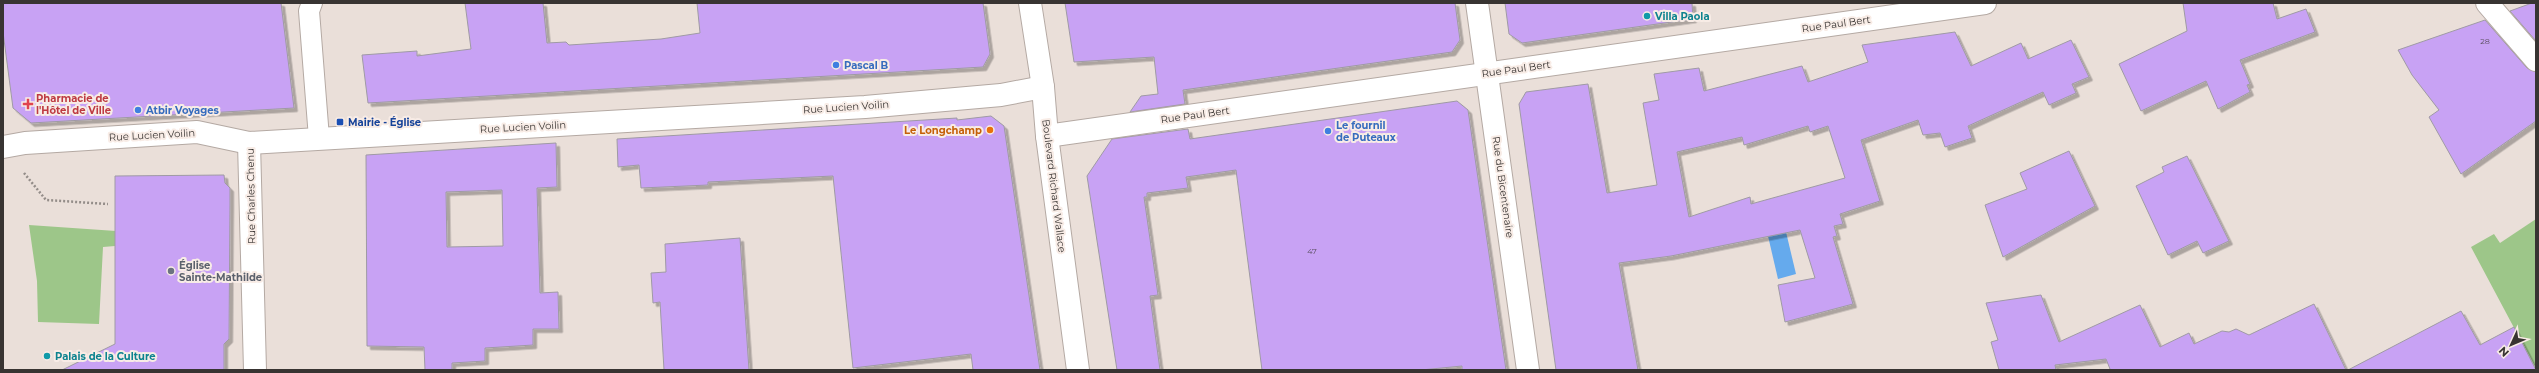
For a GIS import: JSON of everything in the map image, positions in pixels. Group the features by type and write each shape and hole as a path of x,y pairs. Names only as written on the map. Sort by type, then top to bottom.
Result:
{"street":[{"name":"Boulevard Richard Wallace","path":"1030,3 1043,87 1046,136 1078,370"},
{"name":"Rue du Bicentenaire","path":"1477,3 1528,370"},
{"name":"Rue Paul Bert","path":"1046,136 1985,3"},
{"path":"2487,3 2536,60"},
{"name":"Rue Lucien Voilin","path":"3,147 25,143 198,132 250,143 866,107 1001,95 1043,87"},
{"name":"Rue Charles Chenu","path":"250,143 254,370"}],"lane":[{"path":"312,3 309,11 319,138"}],"path":[{"path":"21,169 46,200 108,204"}],"green space":[{"path":"2536,219 2536,369 2471,247 2494,234 2500,243"},
{"path":"29,225 116,231 115,246 103,247 99,324 38,322 37,281"}],"water":[{"path":"1786,232 1796,274 1778,279 1768,236"}],"building":[{"path":"3,3 281,3 294,108 31,123 13,108 3,32"},
{"path":"465,3 543,3 547,43 566,42 569,45 661,39 700,33 697,3 983,3 990,54 983,67 368,103 362,55 417,51 417,56 471,49"},
{"path":"1065,3 1455,3 1460,40 1452,52 1183,90 1185,104 1130,112 1141,96 1158,94 1154,57 1074,62"},
{"path":"1505,3 1692,3 1693,19 1522,43 1509,34"},
{"path":"2183,3 2273,3 2277,19 2306,9 2315,32 2240,60 2250,84 2247,85 2250,92 2218,109 2206,81 2141,111 2119,64 2187,31"},
{"path":"2536,3 2536,41 2510,11"},
{"path":"2485,20 2527,68 2536,72 2536,121 2461,174 2429,117 2439,110 2412,75 2398,50"},
{"path":"1955,32 1971,66 2021,43 2028,59 2071,40 2089,77 2072,84 2076,93 2049,105 2043,92 1968,126 1972,138 1945,147 1940,133 1923,135 1918,120 1861,140 1880,201 1840,214 1843,224 1834,226 1837,236 1833,237 1853,304 1785,322 1778,285 1815,278 1800,230 1671,256 1619,263 1638,370 1556,370 1519,104 1526,92 1588,84 1607,193 1657,185 1643,103 1659,100 1654,74 1699,68 1704,91 1802,66 1808,82 1868,62 1862,45","holes":["1808,126 1810,132 1828,126 1845,178 1751,204 1750,197 1689,217 1677,152 1742,137 1744,145"]},
{"path":"1457,101 1468,110 1506,370 1462,370 1462,366 1421,370 1262,370 1236,170 1186,177 1188,188 1147,193 1147,197 1144,197 1158,295 1150,296 1160,370 1117,370 1087,176 1112,139 1188,129 1190,139"},
{"path":"991,116 1004,126 1040,370 973,370 971,354 853,368 833,176 708,182 708,185 641,188 639,165 618,167 617,139 957,118 957,120"},
{"path":"556,143 557,187 537,188 540,293 558,292 559,329 533,329 533,345 485,348 485,361 452,363 452,370 425,370 424,347 367,346 366,155","holes":["502,190 503,246 447,247 446,192"]},
{"path":"2069,151 2095,206 2003,257 1985,205 2027,189 2020,173"},
{"path":"2187,156 2229,241 2203,253 2197,241 2168,255 2136,186 2164,172 2162,167"},
{"name":"Église Sainte-Mathilde","path":"224,175 225,183 230,188 230,205 229,339 224,344 224,370 62,370 115,344 115,176"},
{"path":"740,238 749,370 664,370 660,302 653,303 651,273 666,272 665,244"},
{"path":"2041,295 2059,342 2140,305 2160,347 2189,333 2194,344 2222,331 2229,332 2236,329 2249,335 2314,304 2346,370 2108,370 2110,369 2106,359 2055,365 2056,370 1999,370 1991,342 1998,340 1986,303"},
{"path":"2461,311 2480,345 2514,327 2536,370 2348,370"}],"place":[{"name":"Villa Paola","path":"1647,16"},
{"name":"Pascal B","path":"836,65"},
{"name":"Pharmacie de l'Hôtel de Ville","path":"28,104"},
{"name":"Atbir Voyages","path":"138,110"},
{"name":"Mairie - Église","path":"340,122"},
{"name":"Le Longchamp","path":"990,130"},
{"name":"Le fournil de Puteaux","path":"1328,131"},
{"name":"Église Sainte-Mathilde","path":"171,271"},
{"name":"Palais de la Culture","path":"47,356"}]}
